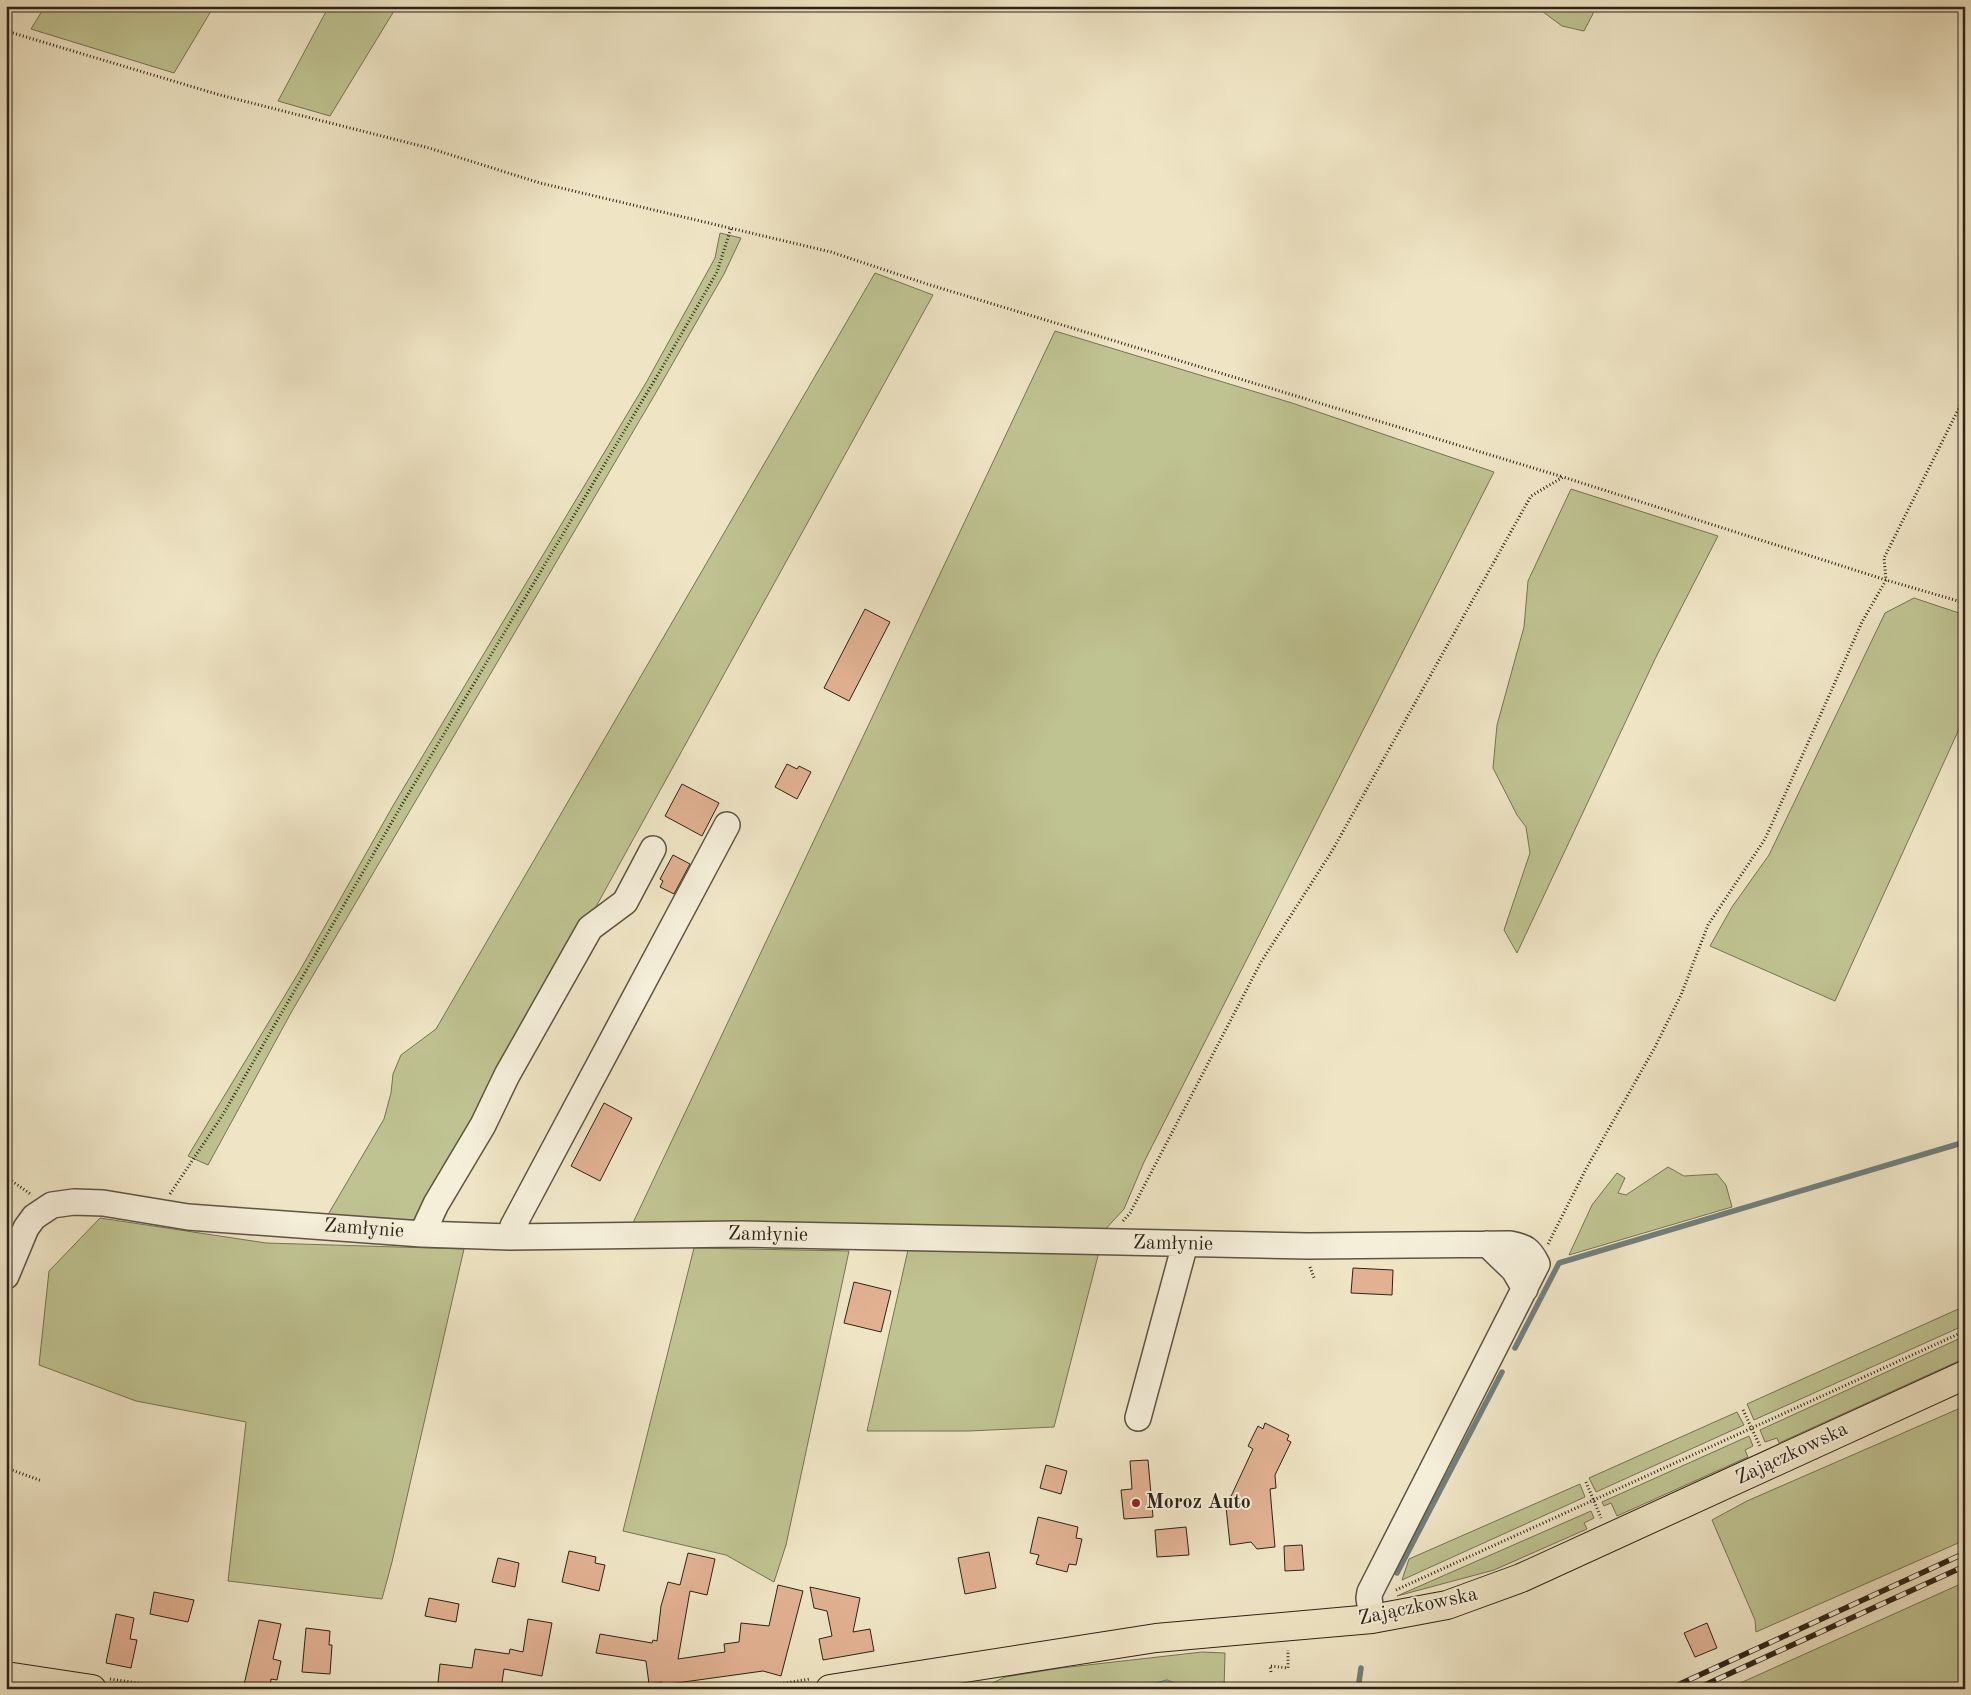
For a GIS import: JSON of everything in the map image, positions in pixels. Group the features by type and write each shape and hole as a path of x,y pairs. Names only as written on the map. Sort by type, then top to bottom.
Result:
{"main road":[{"name":"Zajączkowska","path":"830,1689 1156,1638 1372,1619 1447,1604 1482,1594 1965,1375"},
{"path":"6,1676 92,1689"}],"street":[{"path":"510,1237 513,1226 727,826"},
{"path":"422,1234 436,1204 483,1125 507,1075 590,928 625,902 653,850"},
{"name":"Zamłynie","path":"43,1210 59,1204 85,1202 188,1216 422,1234 510,1237 741,1234 1319,1246 1510,1244 1524,1247 1530,1251 1537,1264"},
{"path":"6,1276 26,1228 43,1210"},
{"path":"1138,1418 1185,1244"},
{"path":"1487,1244 1514,1270 1525,1289"},
{"path":"1372,1619 1370,1592 1537,1264"}],"path":[{"path":"6,31 220,95 429,148 540,183 831,252 936,287 1563,477 1886,580 1965,603"},
{"path":"154,1211 166,1198 222,1116 404,801 663,366 717,272 731,228"},
{"path":"1537,1264 1586,1169 1655,1047 1681,995 1708,924 1766,839 1862,622 1886,580 1884,558 1965,396"},
{"path":"1103,1242 1130,1213 1260,962 1332,851 1530,496 1563,477"},
{"path":"6,1177 29,1192 43,1210"},
{"path":"1388,1593 1965,1331"},
{"path":"1743,1410 1768,1465"},
{"path":"6,1468 42,1481"},
{"path":"1586,1482 1610,1537"},
{"path":"1271,1672 1270,1666 1288,1668 1288,1650"}],"green space":[{"path":"45,6 214,6 174,73 31,29"},
{"path":"329,6 397,6 330,116 278,101"},
{"path":"1535,6 1597,6 1584,31 1562,26"},
{"path":"720,233 741,238 724,274 654,396 292,1011 208,1165 188,1156 299,972 394,804 647,381 715,258"},
{"path":"875,273 933,295 419,1228 326,1218 384,1119 391,1093 393,1074 401,1055 436,1029"},
{"path":"1055,331 1292,403 1494,472 1144,1162 1124,1209 1101,1234 631,1227"},
{"path":"1571,489 1718,536 1655,659 1517,953 1504,930 1530,853 1526,827 1517,815 1493,768 1497,725 1524,627 1528,581"},
{"path":"1914,598 1965,615 1965,716 1835,1001 1710,946 1732,907 1769,855 1885,613"},
{"path":"1668,1167 1684,1176 1717,1174 1726,1185 1732,1207 1569,1255 1592,1205 1617,1173 1625,1178 1618,1193 1626,1195"},
{"path":"100,1218 266,1243 464,1249 382,1599 228,1581 246,1422 136,1401 39,1365 49,1271"},
{"path":"694,1248 849,1251 786,1545 774,1582 726,1555 623,1531"},
{"path":"908,1250 1099,1252 1054,1427 969,1431 867,1431"},
{"path":"1965,1306 1965,1325 1754,1420 1747,1404"},
{"path":"1965,1336 1965,1358 1779,1443 1777,1438 1765,1442 1760,1430"},
{"path":"1965,1406 1965,1540 1756,1632 1755,1620 1712,1520 1747,1501"},
{"path":"1737,1412 1744,1425 1596,1492 1589,1478"},
{"path":"1749,1436 1753,1446 1745,1450 1748,1457 1617,1516 1611,1503 1604,1506 1602,1502"},
{"path":"1580,1484 1585,1497 1402,1580 1409,1559"},
{"path":"1591,1511 1594,1518 1584,1523 1587,1529 1494,1570 1397,1596"},
{"path":"1965,1582 1965,1689 1727,1689"},
{"path":"1202,1652 1225,1653 1224,1689 1189,1689 1167,1680 1133,1689 963,1689 986,1686 1005,1677 1061,1668"}],"water":[{"path":"1167,1680 1189,1689 1133,1689"}],"building":[{"path":"865,609 890,622 849,701 824,688"},
{"path":"787,764 797,769 799,766 811,772 797,799 775,787"},
{"path":"682,784 719,803 702,836 665,816"},
{"path":"673,855 690,864 674,894 660,887 663,881 660,879"},
{"path":"604,1103 632,1118 600,1181 571,1166"},
{"path":"1353,1268 1393,1270 1392,1295 1351,1293"},
{"path":"854,1282 891,1291 881,1332 844,1323"},
{"path":"1265,1423 1289,1435 1287,1440 1291,1442 1275,1475 1276,1488 1270,1489 1275,1547 1257,1549 1251,1542 1230,1545 1226,1507 1253,1449 1248,1446 1258,1426 1263,1429"},
{"path":"1148,1460 1153,1517 1124,1519 1121,1490 1132,1489 1130,1461"},
{"path":"1046,1465 1067,1471 1061,1494 1040,1488"},
{"path":"1038,1517 1078,1527 1076,1538 1082,1539 1076,1565 1069,1564 1067,1572 1036,1564 1039,1555 1030,1553"},
{"path":"1186,1527 1189,1555 1157,1557 1155,1530"},
{"path":"1302,1545 1304,1570 1285,1571 1284,1546"},
{"path":"569,1551 596,1557 595,1563 605,1565 599,1591 562,1582"},
{"path":"989,1552 996,1588 965,1594 958,1558"},
{"path":"688,1553 715,1559 707,1595 690,1591 678,1659 725,1652 724,1644 739,1642 741,1623 769,1626 778,1585 803,1591 781,1676 763,1671 662,1685 662,1682 649,1684 646,1661 596,1653 600,1634 652,1643 653,1640 657,1641 661,1606 668,1582 680,1585"},
{"path":"498,1558 519,1563 515,1587 492,1582"},
{"path":"810,1587 860,1598 853,1632 870,1629 874,1651 823,1660 819,1639 832,1636 827,1611 814,1608"},
{"path":"154,1592 194,1600 188,1622 150,1614"},
{"path":"429,1598 459,1604 456,1622 425,1616"},
{"path":"116,1614 134,1618 130,1639 137,1640 131,1668 106,1663"},
{"path":"528,1619 552,1623 542,1676 504,1669 501,1689 470,1689 438,1683 440,1664 472,1668 475,1649 509,1654 510,1649 523,1652"},
{"path":"259,1620 281,1624 273,1659 281,1661 277,1680 271,1679 270,1689 243,1689"},
{"path":"1707,1623 1717,1648 1695,1657 1684,1633"},
{"path":"306,1628 330,1631 329,1645 332,1645 330,1674 302,1672"}],"waterway":[{"path":"1515,1348 1559,1263 1965,1142"},
{"path":"1397,1573 1502,1372"},
{"path":"1358,1689 1361,1668"}],"railway":[{"path":"1669,1689 1965,1553"},
{"path":"1696,1689 1965,1566"}],"place":[{"name":"Moroz Auto","path":"1136,1503"}]}
